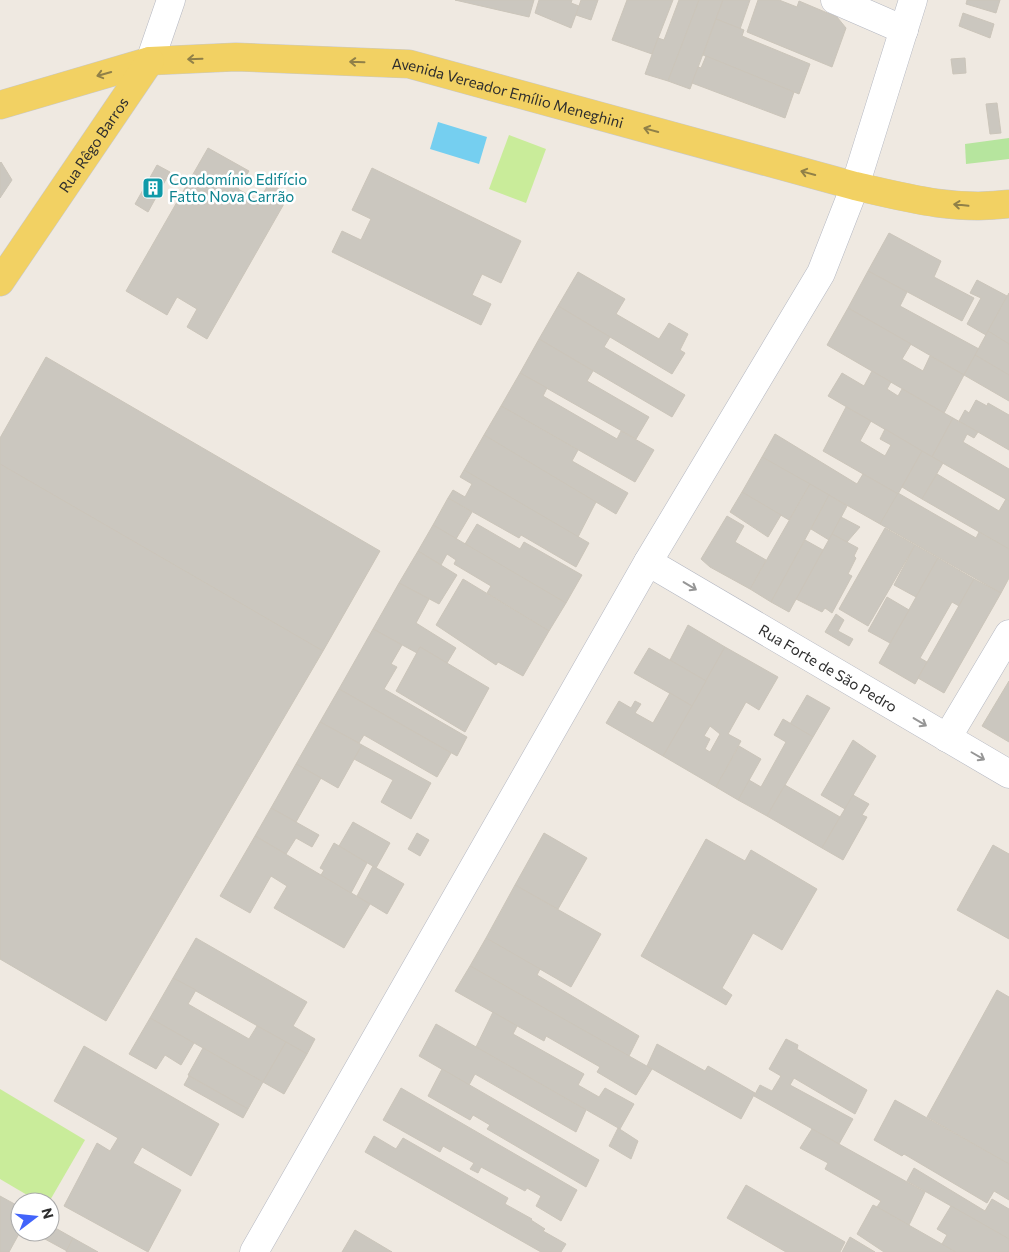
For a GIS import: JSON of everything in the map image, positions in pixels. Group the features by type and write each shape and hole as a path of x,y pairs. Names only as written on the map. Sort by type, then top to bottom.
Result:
{"main road":[{"name":"Avenida Vereador Emílio Meneghini","path":"0,105 150,61 236,57 409,64 855,186 925,202 979,208 1009,204"},
{"name":"Rua Rêgo Barros","path":"0,282 150,61"}],"street":[{"name":"Rua Rêgo Barros","path":"150,61 171,0"},
{"path":"836,0 904,30"},
{"path":"254,1252 648,562 822,273 855,186 913,0"},
{"name":"Rua Forte de São Pedro","path":"648,562 1009,774"},
{"path":"947,738 1009,634"}],"green space":[{"path":"509,135 546,149 526,203 489,189"},
{"path":"1009,138 1009,159 966,164 965,144"},
{"path":"0,1089 85,1140 55,1192 22,1192 0,1179"}],"water":[{"path":"438,122 487,137 479,164 430,149"}],"building":[{"path":"455,0 534,0 529,17"},
{"path":"539,0 572,0 571,3 579,6 571,28 535,13"},
{"path":"581,0 598,0 591,20 576,15"},
{"path":"627,0 673,0 652,54 612,40"},
{"path":"679,0 699,0 668,81 645,74 658,38 664,40"},
{"path":"699,0 723,0 690,89 668,81"},
{"path":"723,0 750,0 740,29 716,19"},
{"path":"758,0 779,0 797,7 799,1 837,17 846,28 832,67 747,32"},
{"path":"967,0 1000,0 996,13 966,4"},
{"path":"963,13 994,24 990,38 959,26"},
{"path":"716,19 744,30 742,36 810,64 799,94 703,55"},
{"path":"706,56 794,92 785,118 692,83 698,67 701,68"},
{"path":"965,58 966,73 953,74 951,59"},
{"path":"997,103 1001,133 990,134 986,104"},
{"path":"208,148 249,171 238,189 259,201 269,183 289,195 207,339 187,327 197,309 177,297 167,315 126,291"},
{"path":"0,163 12,180 0,198"},
{"name":"Condomínio Edifício Fatto Nova Carrão","path":"157,165 170,172 148,212 135,204"},
{"path":"372,168 521,241 501,283 482,274 472,295 491,304 481,325 332,252 342,231 361,240 371,219 352,210"},
{"path":"889,233 941,261 934,277 974,298 962,321 868,271"},
{"path":"868,271 907,292 900,306 979,349 964,375 848,308"},
{"path":"578,272 625,299 616,314 659,339 669,323 688,334 680,350 685,353 672,374 558,306"},
{"path":"977,280 1007,296 986,335 967,324 981,298 970,293"},
{"path":"1009,293 1009,344 988,331"},
{"path":"558,306 610,337 604,347 685,395 672,417 539,339"},
{"path":"848,308 911,344 902,359 923,371 930,356 964,375 944,413 827,345"},
{"path":"988,331 1009,344 1009,375 975,355"},
{"path":"539,339 593,371 587,381 649,417 636,439 520,373"},
{"path":"975,355 1009,375 1009,401 964,375"},
{"path":"46,357 380,551 323,651 0,464 0,438"},
{"path":"872,371 891,382 887,389 898,396 902,389 953,418 932,457 828,396 842,373 864,386"},
{"path":"520,373 547,388 543,396 617,439 621,431 654,450 635,482 501,406"},
{"path":"976,400 987,406 988,403 1009,415 1009,450 959,421 965,410 969,413"},
{"path":"501,406 578,450 572,461 628,493 616,514 484,435"},
{"path":"846,407 871,421 860,441 885,456 891,445 880,439 885,429 922,451 898,494 823,451"},
{"path":"953,418 978,432 974,438 967,434 963,442 1009,469 1009,501 932,457"},
{"path":"775,434 857,484 863,474 898,494 880,524 762,457"},
{"path":"484,435 596,502 578,537 464,470"},
{"path":"922,451 943,463 922,499 902,487"},
{"path":"762,457 810,484 789,520 742,492"},
{"path":"0,464 323,651 106,1021 0,959"},
{"path":"464,470 589,543 576,567 521,535 519,538 448,498 453,490 465,497 472,484 460,477"},
{"path":"937,474 999,511 1006,499 1009,501 1009,549 922,499"},
{"path":"810,484 829,495 771,602 750,589"},
{"path":"742,492 781,515 768,537 730,512"},
{"path":"898,493 976,538 979,532 1009,549 1009,578 1001,593 880,524"},
{"path":"829,495 847,506 829,540 811,529"},
{"path":"448,498 472,512 456,539 433,525"},
{"path":"727,516 744,526 735,542 766,560 750,589 710,567 701,559"},
{"path":"841,517 860,527 847,542 832,534"},
{"path":"477,524 520,549 524,542 582,575 566,603 465,544"},
{"path":"433,525 566,603 549,631 487,593 491,586 454,564 456,560 447,554 441,565 418,551"},
{"path":"885,528 915,545 868,626 839,609"},
{"path":"832,534 858,548 854,556 856,558 848,574 852,576 832,613 825,608 822,612 796,599"},
{"path":"805,540 823,550 789,612 771,602"},
{"path":"915,545 938,558 916,597 894,585"},
{"path":"418,551 457,575 439,604 399,583"},
{"path":"938,558 974,579 959,606 952,602 920,658 927,662 915,684 879,663"},
{"path":"463,579 549,631 523,676 498,662 496,665 436,625"},
{"path":"974,579 1001,593 944,693 918,678"},
{"path":"399,583 429,599 416,623 456,648 447,663 420,647 417,653 373,629"},
{"path":"887,597 909,610 890,643 868,631"},
{"path":"836,614 844,620 838,631 853,639 849,646 825,632"},
{"path":"688,625 725,647 706,681 670,660"},
{"path":"373,629 402,645 391,664 397,667 384,689 467,737 457,756 339,689"},
{"path":"420,647 489,688 465,732 396,691"},
{"path":"725,647 778,677 759,710 746,702 728,734 741,741 716,787 663,756","holes":["710,726 720,734 710,752 705,749 710,739 704,736"]},
{"path":"649,648 706,681 692,706 634,673"},
{"path":"1009,681 1009,742 982,726"},
{"path":"339,689 451,753 437,777 364,735 359,743 320,722"},
{"path":"670,693 692,706 663,756 606,723 619,701 631,708 635,701 641,704 635,713 653,723"},
{"path":"807,695 830,708 813,737 790,724"},
{"path":"783,719 813,737 767,816 738,800 749,780 761,787 786,742 774,735"},
{"path":"320,722 362,745 338,788 296,764"},
{"path":"853,740 876,756 845,809 821,795"},
{"path":"362,745 431,783 411,819 381,802 393,780 354,759"},
{"path":"739,746 761,759 738,800 716,787"},
{"path":"296,764 321,778 296,822 271,808"},
{"path":"785,785 840,817 822,848 767,816"},
{"path":"853,795 869,804 862,815 867,817 843,860 822,848"},
{"path":"271,808 319,835 312,847 296,838 286,854 255,836"},
{"path":"353,822 390,843 376,868 339,846"},
{"path":"417,833 429,840 420,856 408,849"},
{"path":"544,833 587,858 558,909 515,885"},
{"path":"255,836 370,904 344,948 274,908 287,886 271,876 250,913 220,896"},
{"path":"706,839 745,861 751,850 817,889 782,950 753,933 722,988 732,995 726,1005 641,956"},
{"path":"334,843 367,863 351,893 321,875 324,870 320,868"},
{"path":"993,845 1009,854 1009,939 957,910"},
{"path":"373,866 404,884 387,914 357,896"},
{"path":"515,885 601,934 571,987 486,938"},
{"path":"196,938 307,1002 293,1026 315,1039 307,1054 173,978"},
{"path":"486,938 540,969 537,975 639,1036 629,1056 470,966"},
{"path":"470,966 652,1069 636,1095 597,1072 600,1067 546,1036 544,1041 455,991"},
{"path":"173,978 196,990 188,1004 249,1039 257,1026 286,1042 263,1082 150,1018"},
{"path":"997,990 1009,997 1009,1164 927,1117"},
{"path":"493,1012 517,1026 513,1034 584,1074 578,1085 599,1097 605,1088 634,1104 620,1129 476,1047"},
{"path":"150,1018 194,1043 181,1065 165,1055 156,1069 129,1054"},
{"path":"436,1024 586,1110 576,1132 475,1074 469,1085 419,1056"},
{"path":"786,1039 798,1045 797,1049 867,1090 855,1114 794,1078 790,1085 853,1119 839,1144 754,1096 760,1085 772,1091 781,1076 769,1069"},
{"path":"286,1042 307,1054 284,1094 263,1082"},
{"path":"657,1044 705,1071 708,1066 755,1093 741,1119 647,1066"},
{"path":"84,1046 219,1124 191,1176 142,1147 133,1163 181,1190 148,1252 64,1206 97,1143 110,1151 118,1138 54,1101"},
{"path":"203,1048 263,1082 248,1109 188,1075"},
{"path":"442,1069 599,1160 586,1187 487,1129 490,1125 473,1115 470,1120 428,1096"},
{"path":"189,1076 248,1109 243,1118 184,1085"},
{"path":"401,1088 577,1190 561,1221 536,1206 541,1196 527,1188 525,1191 481,1167 478,1173 470,1169 474,1163 443,1146 440,1152 383,1120"},
{"path":"895,1100 1009,1164 1009,1200 994,1191 987,1203 904,1154 902,1156 874,1140"},
{"path":"618,1128 638,1141 631,1159 609,1146"},
{"path":"812,1129 925,1192 909,1225 877,1207 881,1201 825,1169 828,1163 800,1148"},
{"path":"374,1136 396,1149 403,1138 508,1198 505,1204 532,1219 545,1229 543,1231 566,1244 561,1252 541,1252 365,1152"},
{"path":"914,1168 985,1211 992,1199 1009,1209 1009,1239 907,1181"},
{"path":"746,1185 845,1242 840,1252 786,1252 727,1218"},
{"path":"0,1196 10,1202 10,1242 14,1242 9,1252 0,1252"},
{"path":"873,1205 956,1252 884,1252 857,1234"},
{"path":"951,1206 1009,1239 1009,1252 956,1252 942,1244 947,1235 937,1229"},
{"path":"355,1230 392,1252 342,1252"},
{"path":"60,1231 73,1238 67,1251 50,1242 60,1242"},
{"path":"850,1237 875,1252 842,1252"},
{"path":"73,1238 98,1252 66,1252"}],"place":[{"name":"Condomínio Edifício Fatto Nova Carrão","path":"153,188"}]}
